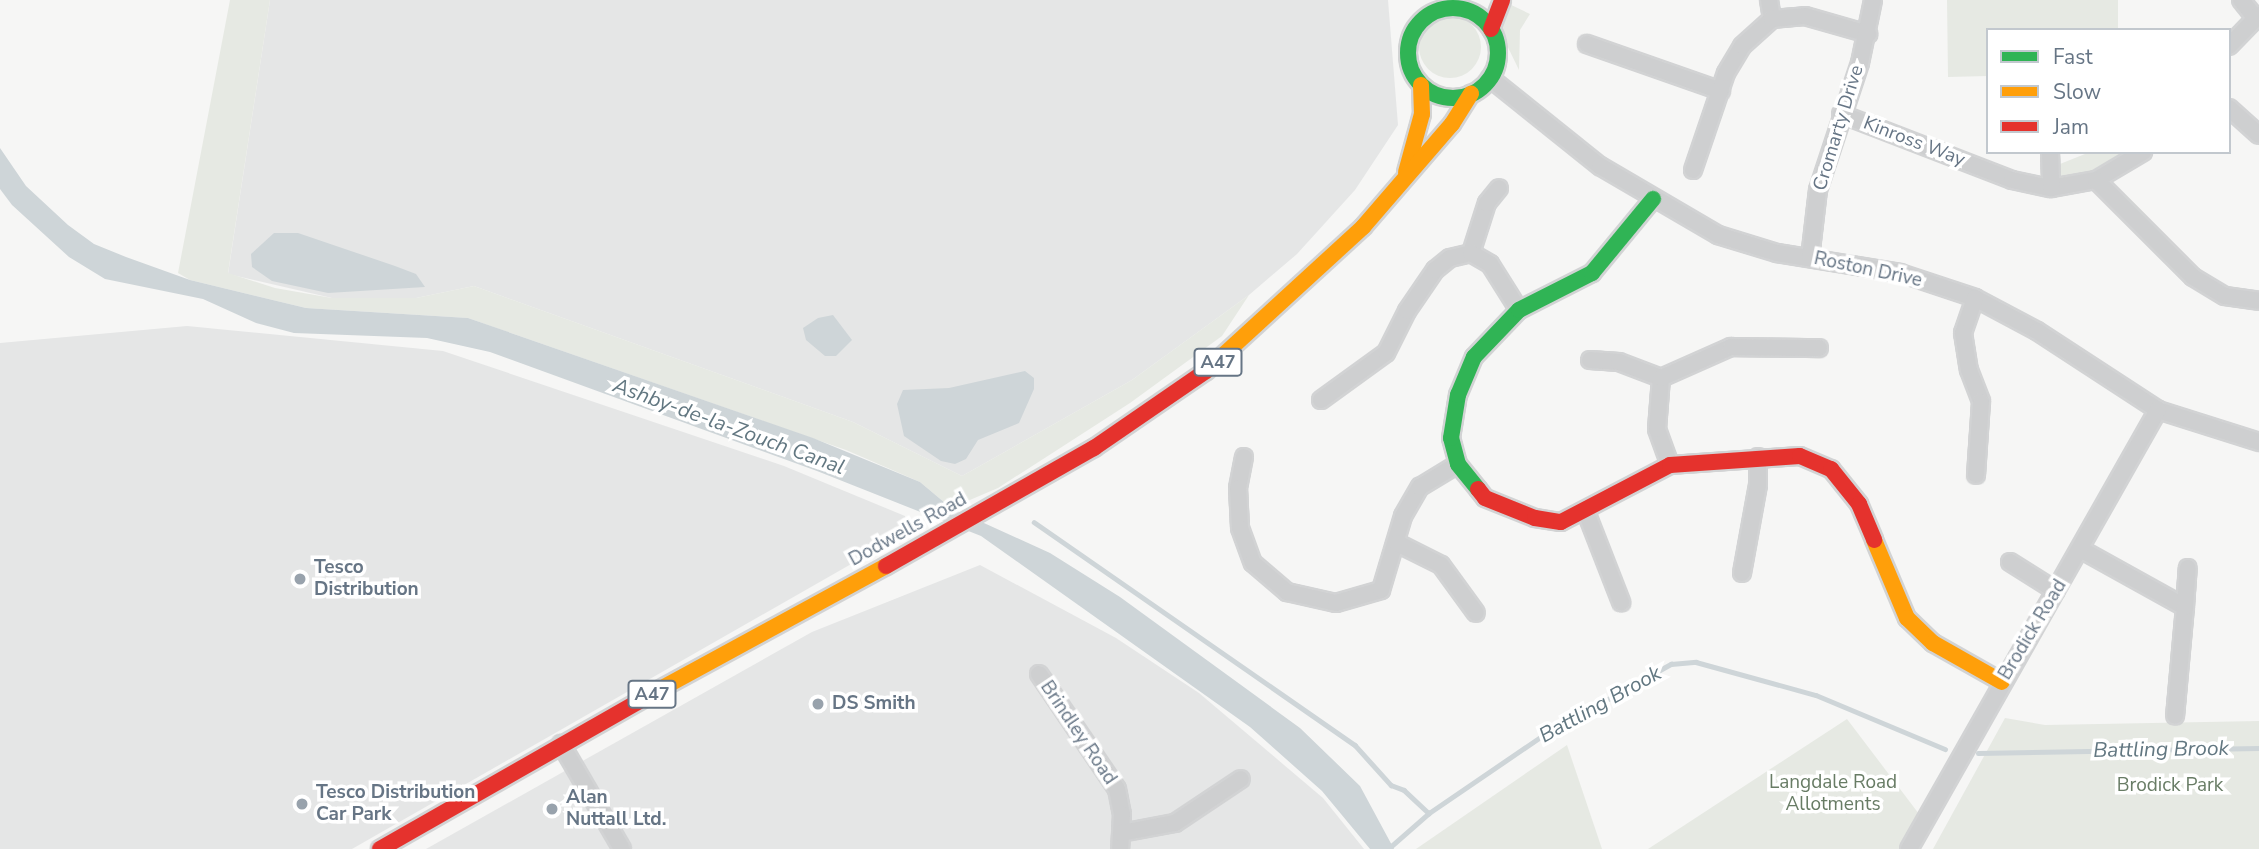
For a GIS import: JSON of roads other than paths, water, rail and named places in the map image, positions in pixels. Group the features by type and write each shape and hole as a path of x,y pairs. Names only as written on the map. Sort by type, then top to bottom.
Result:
{"main road":[{"path":"1491,29 1472,12 1452,4 1421,20 1408,45 1408,60 1421,85 1445,97 1471,94 1490,78 1497,54 1491,29 1502,0"},
{"name":"Dodwells Road","path":"1405,176 1422,114 1421,85"},
{"name":"Dodwells Road","path":"380,849 561,744 997,505 1094,448 1198,378 1269,318 1363,227 1452,124 1471,94"},
{"path":"1653,199 1592,273 1519,310 1474,357 1458,395 1451,438 1458,464 1485,498 1535,518 1561,522 1586,512 1670,466 1758,457 1800,456 1831,469 1858,504 1908,618 1933,643 2003,682"}],"street":[{"path":"1769,0 1772,19"},
{"name":"Cromarty Drive","path":"1810,258 1818,190 1868,34 1873,0"},
{"path":"2231,44 2257,16 2241,0"},
{"path":"1693,170 1721,91 1742,46 1772,19 1805,16 1868,34"},
{"path":"1587,44 1721,91"},
{"name":"Roston Drive","path":"1490,78 1536,118 1653,199 1718,235 1810,258 1900,273 1975,298 2037,331 2158,410 2259,442"},
{"path":"2231,110 2259,135"},
{"name":"Kinross Way","path":"1841,114 2012,180 2051,188 2096,180 2140,154"},
{"path":"2050,154 2051,188"},
{"path":"2096,180 2193,277 2225,296 2259,301"},
{"path":"1471,253 1487,203 1499,188"},
{"path":"1321,400 1386,353 1435,270 1450,258 1471,253 1490,264 1519,310"},
{"path":"1975,298 1963,333 1969,370 1981,402 1976,475"},
{"path":"1590,360 1619,362 1661,378 1731,347 1819,348"},
{"path":"1661,378 1657,429 1670,466"},
{"name":"Brodick Road","path":"1909,849 2003,682 2082,550 2158,410"},
{"path":"1244,457 1238,488 1240,528 1254,563 1287,592 1336,603 1381,590 1403,516 1420,487 1458,464"},
{"path":"1742,573 1758,485 1758,457"},
{"path":"1586,512 1621,602"},
{"path":"1397,543 1441,565 1476,613"},
{"path":"2082,550 2185,607"},
{"path":"2010,562 2056,591"},
{"path":"2175,716 2188,568"},
{"name":"Brindley Road","path":"1039,674 1117,789 1120,841 1175,823 1241,779"},
{"path":"561,744 622,849"}],"water":[{"name":"Ashby-de-la-Zouch Canal","path":"0,148 26,186 68,225 94,244 126,257 190,280 306,308 468,318 813,438 920,482 951,508 1050,553 1120,597 1300,728 1360,786 1394,849 1370,849 1322,791 1250,727 981,536 817,471 490,352 427,338 294,333 256,323 203,299 105,279 69,257 12,205 0,189"},
{"path":"274,233 298,233 395,266 416,274 425,287 328,293 272,281 252,267 251,254"},
{"path":"833,315 852,340 836,356 825,356 806,340 803,328 818,318"},
{"path":"1025,371 1034,378 1034,389 1019,423 978,440 966,459 955,464 941,461 904,436 897,404 903,390 949,388"}],"waterway":[{"path":"1034,522 1355,745 1391,785 1404,790 1429,813"},
{"name":"Battling Brook","path":"1388,849 1429,813 1542,736 1671,664 1696,662 1816,695 1945,749"},
{"name":"Battling Brook","path":"1978,753 2259,748"}],"place":[{"name":"Tesco Distribution","path":"300,579"},
{"name":"DS Smith","path":"818,704"},
{"name":"Tesco Distribution Car Park","path":"302,804"},
{"name":"Alan Nuttall Ltd.","path":"552,809"}],"park label":[{"name":"Brodick Park","path":"2170,786"},
{"name":"Langdale Road Allotments","path":"1833,794"}]}
